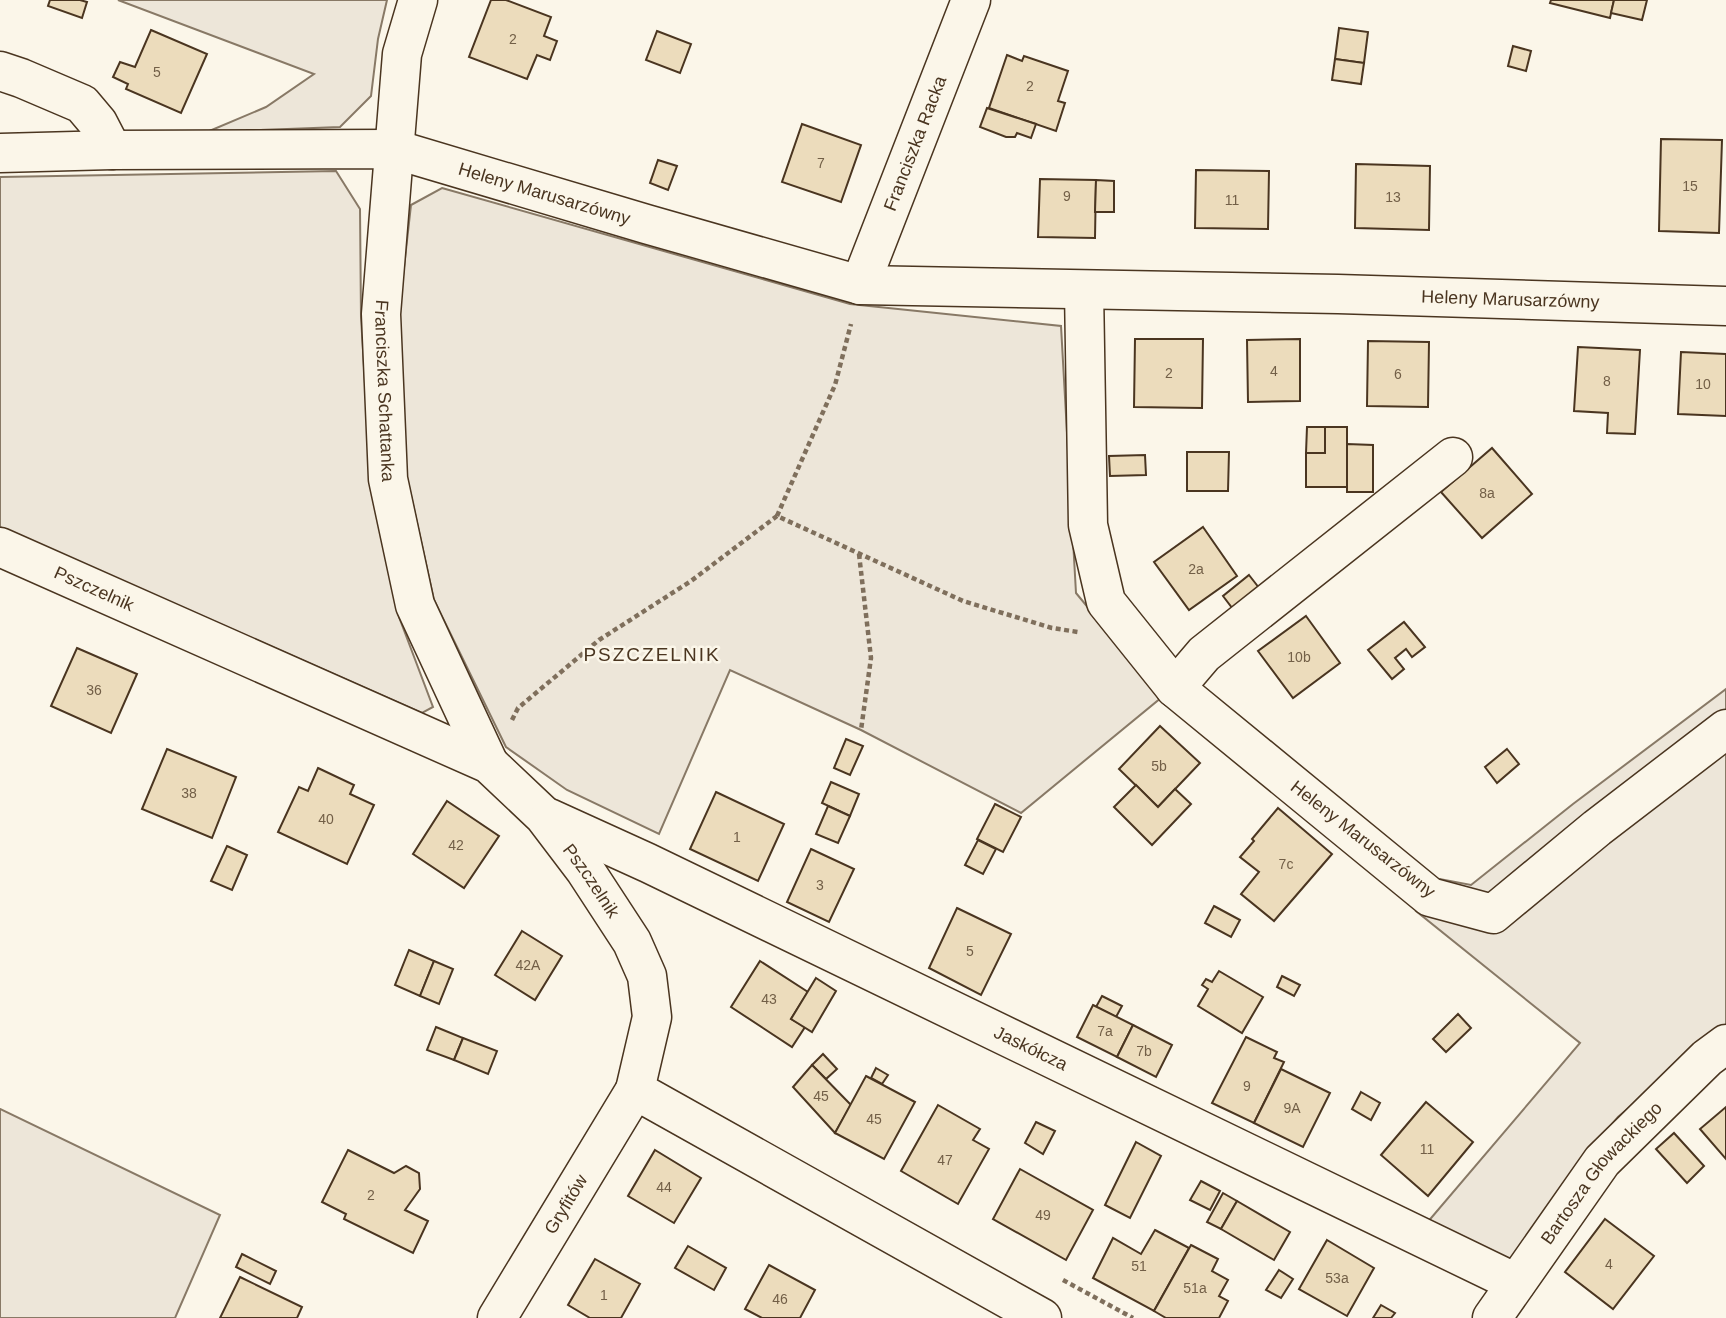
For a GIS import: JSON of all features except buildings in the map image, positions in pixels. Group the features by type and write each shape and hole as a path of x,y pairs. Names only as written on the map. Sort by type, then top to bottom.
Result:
{"street":[{"name":"Franciszka Schattanka","path":"418,0 402,54 381,314 388,479 415,605 489,764"},
{"name":"Franciszka Racka","path":"860,285 971,0"},
{"path":"0,72 82,104 98,123 112,150"},
{"name":"Heleny Marusarzówny","path":"0,153 394,149 860,285 1325,294 1726,306"},
{"name":"Heleny Marusarzówny","path":"1084,290 1088,525 1106,602 1175,688 1430,897 1493,914 1597,828 1726,729"},
{"path":"1175,688 1204,654 1453,457"},
{"name":"Pszczelnik","path":"0,547 489,764 544,816 585,870 632,942 647,976 652,1017 635,1090"},
{"name":"Jaskółcza","path":"544,816 661,869 1516,1283"},
{"name":"Bartosza Głowackiego","path":"1492,1318 1602,1161 1707,1058 1726,1044"},
{"path":"635,1090 1042,1318"},
{"name":"Gryfitów","path":"497,1318 635,1090"}],"path":[{"path":"489,764 518,708 599,640 691,581 777,516 835,385 860,285"},
{"path":"777,516 963,600 1052,628 1138,641"},
{"path":"859,553 871,658 861,730"}],"shaded area":[{"path":"118,0 387,0 378,39 371,96 340,127 207,132 266,107 314,74"},
{"path":"336,171 360,209 361,317 371,484 399,617 433,707 422,713 0,527 0,177"},
{"path":"442,188 850,304 1061,326 1076,593 1162,697 1021,813 861,730 730,670 659,834 567,790 506,747 434,600 406,473 399,312 411,205"},
{"path":"1726,689 1726,1028 1618,1117 1506,1267 1426,1224 1580,1043 1416,911 1440,879 1471,885"},
{"path":"0,1109 220,1215 175,1318 0,1318"}],"district":[{"name":"PSZCZELNIK","path":"652,654"}]}
